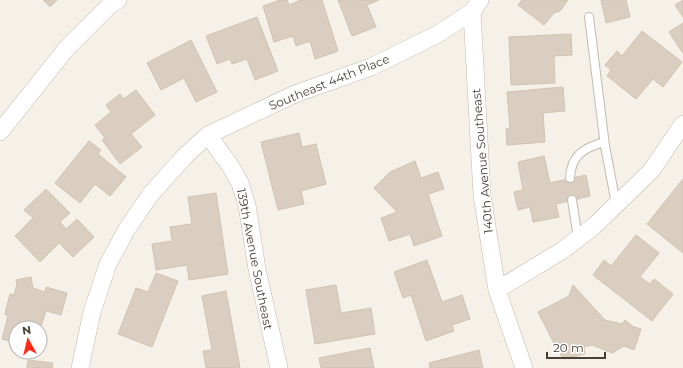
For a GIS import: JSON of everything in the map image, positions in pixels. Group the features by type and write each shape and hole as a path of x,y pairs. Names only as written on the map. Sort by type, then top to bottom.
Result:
{"street":[{"path":"0,132 66,49 111,4 118,0"},
{"name":"Southeast 44th Place","path":"80,365 92,312 108,264 150,195 184,157 208,135 296,94 371,67 436,35 476,6"},
{"name":"140th Avenue Southeast","path":"476,6 482,195 497,290 524,368"},
{"path":"497,290 558,253 616,205 651,171 683,124"},
{"name":"139th Avenue Southeast","path":"208,135 231,166 240,183 247,205 257,269 279,368"}],"lane":[{"path":"590,17 604,142 616,205"},
{"path":"570,178 570,167 577,155 590,146 604,142"},
{"path":"572,200 578,238"}],"building":[{"path":"43,0 57,0 50,7"},
{"path":"280,0 287,0 289,5 301,0 322,0 338,51 315,59 310,41 296,46 293,36 274,42 263,6"},
{"path":"338,0 379,0 367,5 376,27 352,36"},
{"path":"522,0 568,0 560,11 554,13 544,25 518,5"},
{"path":"601,0 626,0 630,17 606,23"},
{"path":"683,0 683,17 675,5"},
{"path":"257,17 278,71 255,80 247,59 232,64 230,59 217,64 206,36"},
{"path":"683,23 683,52 682,52 669,32"},
{"path":"642,31 682,62 663,87 653,79 636,99 607,76 611,70 605,65 617,51 622,56"},
{"path":"571,34 572,55 554,56 555,83 511,85 509,37"},
{"path":"191,40 217,92 196,102 184,78 161,90 147,63"},
{"path":"563,87 565,111 543,113 545,142 507,145 506,129 510,128 507,92"},
{"path":"136,90 155,115 131,134 142,147 120,164 102,140 105,138 95,125 111,112 106,105 120,94 124,99"},
{"path":"299,133 302,147 316,144 326,184 301,191 304,204 278,210 261,142"},
{"path":"89,141 101,150 98,154 126,177 110,196 95,184 80,203 55,183"},
{"path":"544,156 550,183 586,175 590,196 556,204 559,217 533,222 530,207 518,210 514,192 523,190 518,162"},
{"path":"415,161 421,178 438,172 444,189 428,194 442,236 414,246 410,234 389,241 381,218 397,212 374,188 390,172"},
{"path":"683,179 683,253 647,224"},
{"path":"46,189 70,213 60,222 66,229 77,219 94,237 73,257 59,243 40,262 15,236 33,218 24,210"},
{"path":"216,193 228,274 189,280 187,265 156,270 152,244 172,241 170,227 192,224 188,197"},
{"path":"636,235 659,253 640,277 650,284 654,279 673,294 652,321 593,275 604,260 611,266"},
{"path":"427,260 442,302 462,295 470,319 452,325 454,331 426,341 411,295 403,298 394,272"},
{"path":"156,273 178,281 152,347 118,334 136,288 148,292"},
{"path":"31,277 33,288 45,292 46,287 67,293 61,315 46,311 43,320 8,320 8,341 2,339 8,316 5,314 10,294 14,295 17,284 16,280"},
{"path":"336,285 341,313 371,308 375,334 315,344 306,290"},
{"path":"573,285 605,320 622,324 625,320 632,326 641,329 634,350 624,346 612,353 592,345 584,347 585,354 564,359 559,353 538,312 569,296"},
{"path":"226,291 240,368 206,368 203,351 212,350 202,296"},
{"path":"370,348 374,368 321,368 319,358"},
{"path":"479,350 483,368 430,368 429,363"},
{"path":"28,360 53,363 52,368 27,368"}]}
